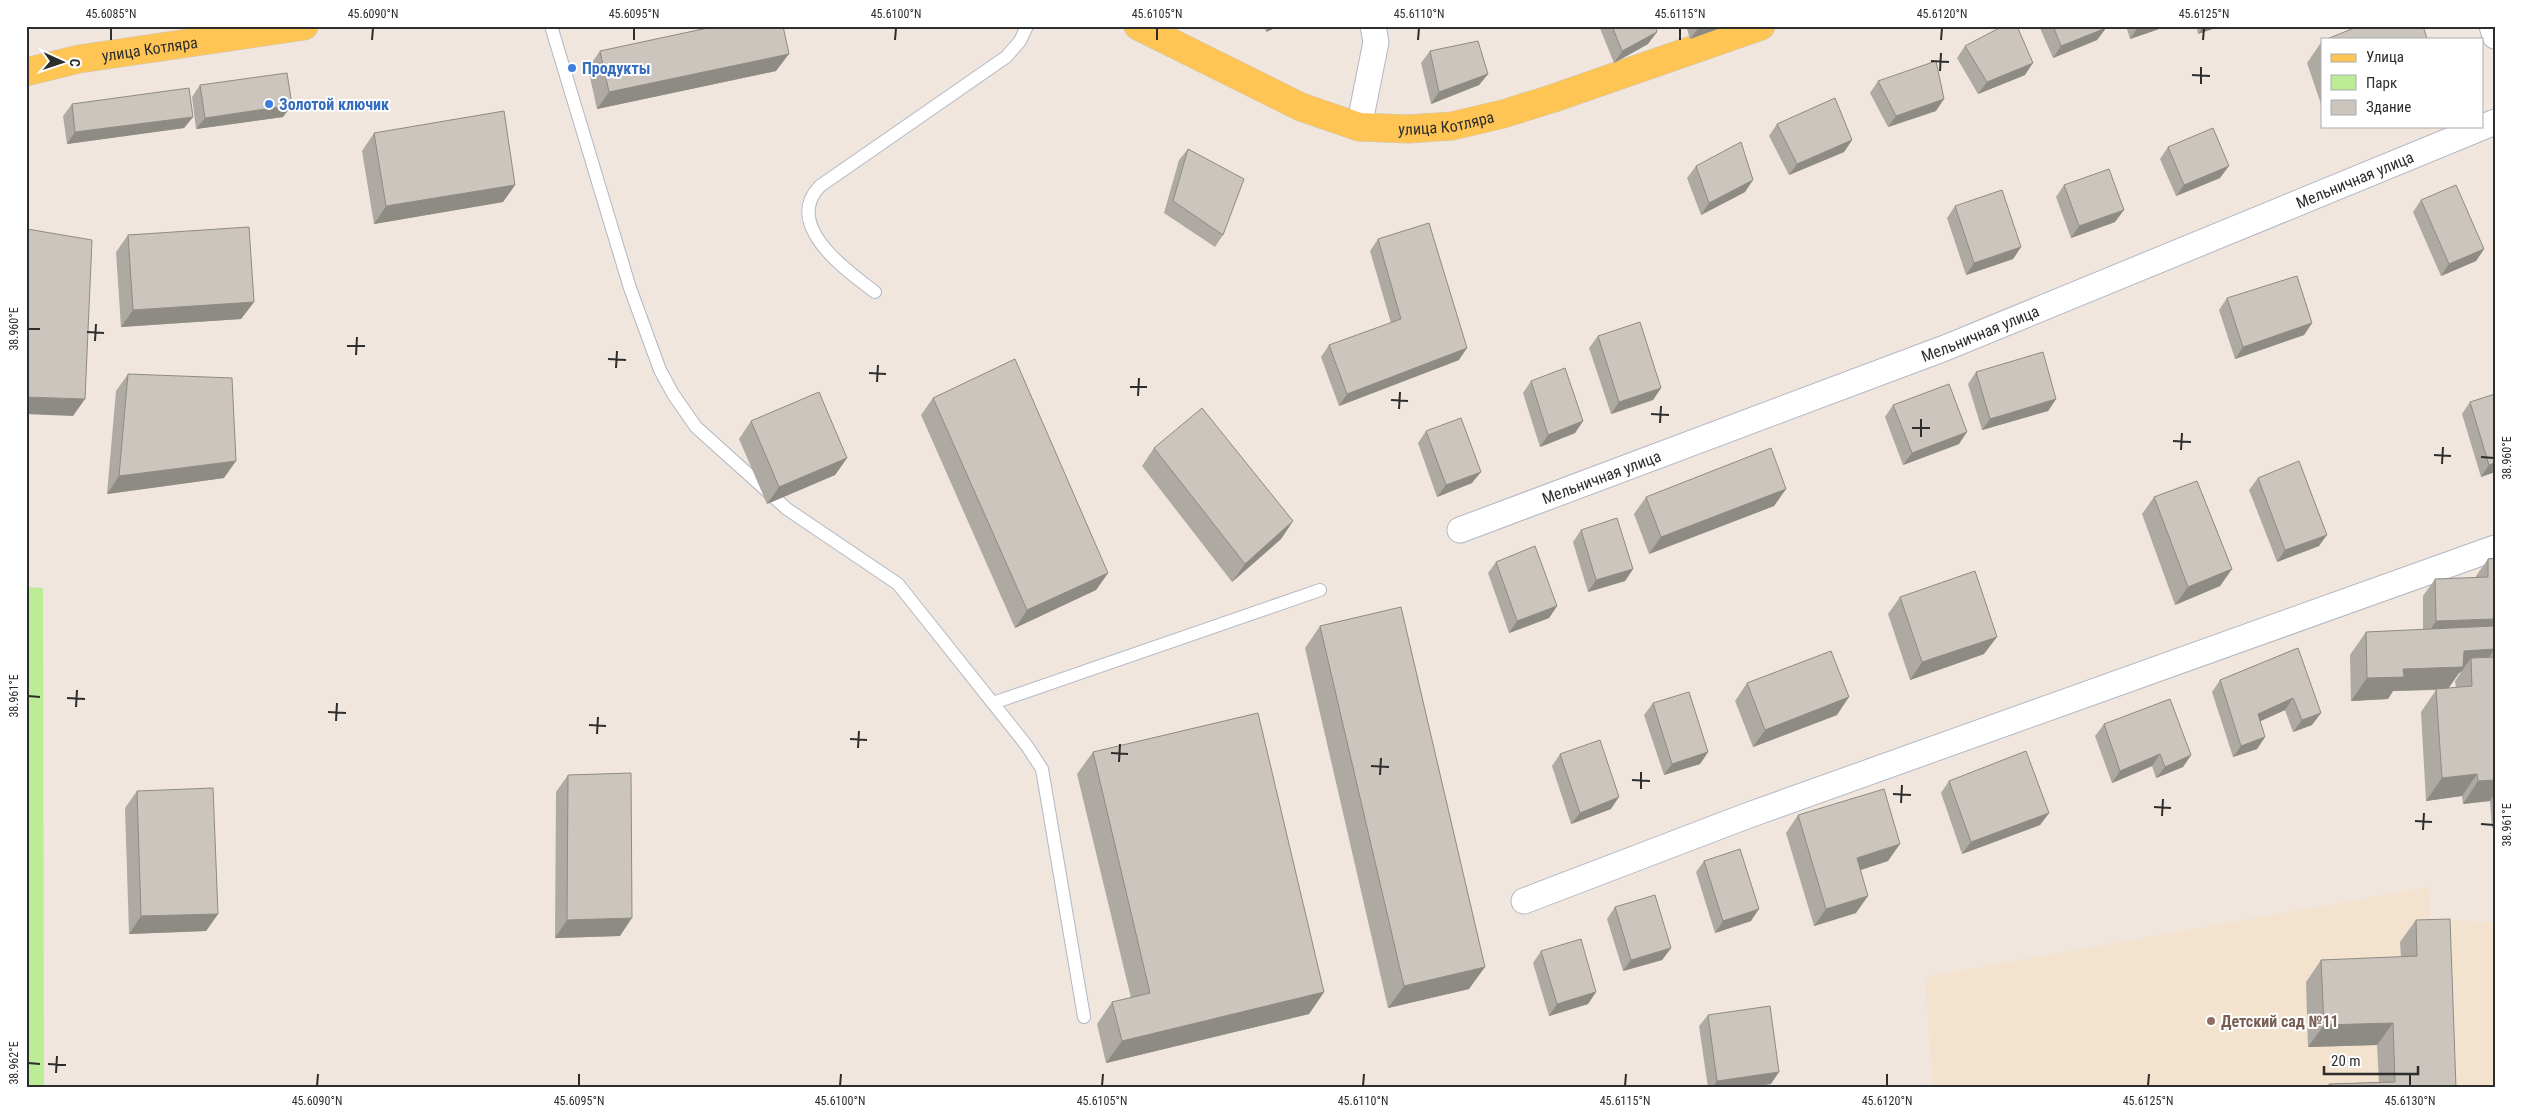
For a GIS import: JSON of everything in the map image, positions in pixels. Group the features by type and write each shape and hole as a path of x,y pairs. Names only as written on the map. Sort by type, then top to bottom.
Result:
{"main road":[{"name":"улица Котляра","path":"26,72 79,59 304,26"},
{"name":"улица Котляра","path":"1138,26 1301,107 1359,127 1408,129 1452,126 1503,114 1761,26"}],"street":[{"path":"1359,127 1376,42 1373,26"},
{"path":"2492,26 2495,36"},
{"name":"Мельничная улица","path":"1460,530 1945,348 2480,128"},
{"path":"1524,901 1749,816 2495,548"}],"lane":[{"path":"551,26 630,288 660,370 673,394 696,427 787,509 898,584 993,703 1042,769 1084,1017"},
{"path":"875,292 834,259 812,229 808,212 811,197 820,186 1006,57 1020,41 1027,26"},
{"path":"993,703 1320,590"}],"shaded area":[{"name":"Детский сад №11","path":"2429,887 2430,920 2495,922 2495,1088 1933,1088 1925,977"}],"green space":[{"path":"26,587 43,588 44,1088 26,1088"}],"building":[{"path":"717,26 783,26 789,54 609,92 600,51"},
{"path":"1612,26 1655,26 1657,32 1622,51"},
{"path":"2003,26 2017,26 2033,63 1987,82 1965,46"},
{"path":"2053,26 2105,26 2106,28 2061,46"},
{"path":"2359,26 2423,26 2427,38 2329,38"},
{"path":"1478,41 1488,74 1439,92 1430,51"},
{"path":"1936,61 1944,99 1896,116 1878,81"},
{"path":"287,73 292,105 205,118 200,85"},
{"path":"189,88 193,117 75,132 72,104"},
{"path":"1835,98 1852,140 1797,164 1777,124"},
{"path":"504,111 515,185 386,206 374,133"},
{"path":"2213,128 2229,166 2184,185 2168,147"},
{"path":"1741,142 1753,180 1709,203 1696,166"},
{"path":"1188,149 1244,179 1223,235 1173,201"},
{"path":"2109,169 2124,210 2079,226 2064,185"},
{"path":"2456,185 2484,249 2449,264 2421,200"},
{"path":"2002,190 2021,247 1974,263 1955,206"},
{"path":"1429,223 1467,348 1347,394 1329,345 1401,319 1378,239"},
{"path":"249,227 254,302 133,310 128,235"},
{"path":"27,229 92,240 85,399 26,397"},
{"path":"2297,276 2312,323 2243,347 2227,298"},
{"path":"1640,322 1661,388 1619,402 1598,336"},
{"path":"2043,352 2056,399 1990,419 1976,372"},
{"path":"1015,359 1108,573 1027,610 933,398"},
{"path":"1565,368 1583,421 1548,435 1531,381"},
{"path":"128,374 232,378 236,461 119,476"},
{"path":"1949,384 1967,432 1912,453 1893,405"},
{"path":"819,392 847,458 779,487 751,421"},
{"path":"2495,394 2495,463 2489,465 2470,402"},
{"path":"1202,408 1293,521 1245,564 1154,448"},
{"path":"1461,418 1481,472 1446,485 1426,431"},
{"path":"1771,448 1786,489 1661,537 1646,497"},
{"path":"2299,461 2327,535 2285,550 2258,478"},
{"path":"2197,481 2232,569 2188,587 2154,497"},
{"path":"1617,518 1633,569 1596,580 1581,530"},
{"path":"1535,546 1557,606 1517,621 1496,562"},
{"path":"2495,558 2495,619 2436,621 2435,579 2488,577 2488,559"},
{"path":"1975,571 1997,637 1922,662 1900,597"},
{"path":"1401,607 1485,967 1404,986 1320,626"},
{"path":"2494,626 2495,649 2464,651 2463,667 2403,669 2404,677 2367,678 2366,632"},
{"path":"2298,648 2321,713 2302,720 2293,698 2258,714 2265,737 2241,746 2220,680"},
{"path":"1831,651 1849,697 1765,730 1747,683"},
{"path":"2495,657 2495,780 2478,781 2477,774 2442,778 2436,689 2472,686 2471,658"},
{"path":"1689,692 1708,752 1672,764 1653,703"},
{"path":"2170,699 2191,755 2165,767 2160,754 2120,771 2104,724"},
{"path":"1258,713 1324,992 1122,1041 1112,1002 1150,993 1093,752"},
{"path":"1600,740 1619,797 1580,813 1560,754"},
{"path":"2026,751 2049,813 1971,842 1949,781"},
{"path":"631,773 632,918 567,920 568,775"},
{"path":"213,788 218,914 141,916 137,791"},
{"path":"1884,789 1900,844 1857,858 1868,896 1826,909 1798,815"},
{"path":"1740,849 1759,909 1723,921 1704,861"},
{"path":"1655,895 1671,948 1631,960 1615,907"},
{"path":"2450,919 2456,1088 2330,1088 2329,1084 2395,1082 2393,1023 2324,1025 2321,960 2417,956 2416,920"},
{"path":"1581,939 1596,992 1557,1004 1541,951"},
{"path":"1770,1006 1779,1072 1717,1081 1708,1015"}],"place":[{"name":"Продукты","path":"572,68"},
{"name":"Золотой ключик","path":"269,104"},
{"name":"Детский сад №11","path":"2211,1021"}]}
